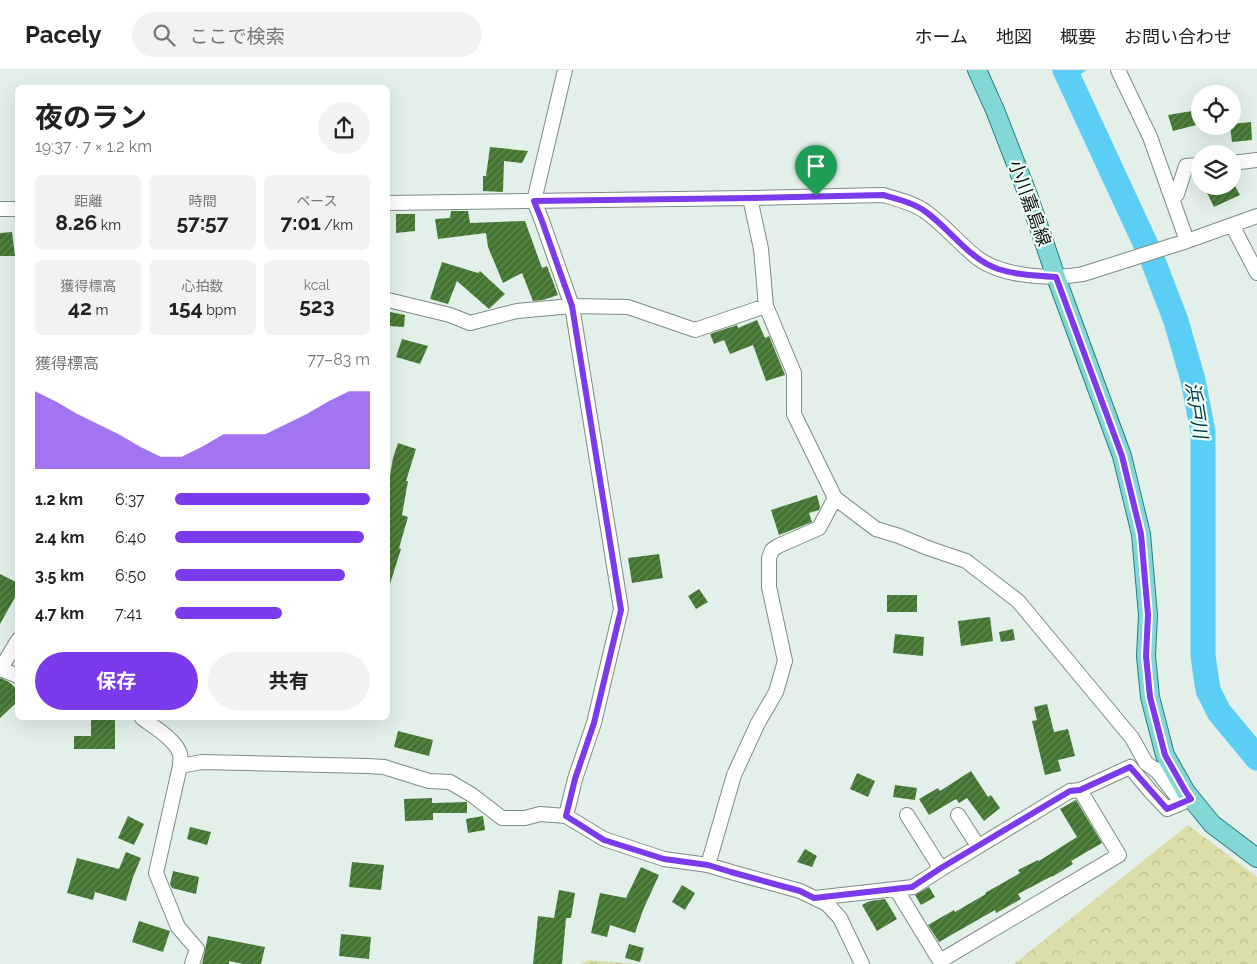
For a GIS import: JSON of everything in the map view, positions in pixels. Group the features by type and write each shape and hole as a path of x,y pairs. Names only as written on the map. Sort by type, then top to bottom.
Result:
{"main road":[{"name":"小川嘉島線","path":"977,70 1028,195 1122,456 1141,534 1148,615 1146,656 1150,697 1165,755 1164,768 1186,792 1186,801 1212,824 1257,858"}],"street":[{"path":"564,70 534,201 572,306 621,610 594,723 575,779 566,816"},
{"path":"1118,70 1150,136 1172,199 1183,242"},
{"path":"1241,162 1257,160"},
{"path":"1172,199 1177,194 1186,166 1191,166"},
{"path":"390,203 883,195 904,201 925,211 977,258 998,269 1028,275 1056,277 1082,274 1257,216"},
{"path":"750,198 761,249 766,306 794,373 794,414 836,498 876,529 966,561 1018,601 1132,738 1146,763 1164,768"},
{"path":"0,209 15,209"},
{"path":"1232,225 1257,274"},
{"path":"390,300 450,315 470,323 517,311 572,306 628,307 695,330 766,306"},
{"path":"708,865 734,775 758,723 776,692 785,661 769,586 769,558 772,550 778,546 819,528 836,498"},
{"path":"15,645 1,670 15,675"},
{"path":"145,720 176,746 180,756 180,766 156,873 178,927 197,950 192,964"},
{"path":"180,766 202,762 384,767 429,780 450,782 472,795 502,818 526,818 540,814 566,816 604,840 664,859 708,865 800,891 827,904 840,918 862,964"},
{"path":"814,898 912,887 1070,791 1080,790 1130,767 1167,809 1186,801"},
{"path":"896,889 940,961 1119,855 1080,790"},
{"path":"907,815 941,868"},
{"path":"958,815 978,846"}],"green space":[{"path":"1188,825 1257,877 1257,964 1014,964"},
{"path":"588,960 640,964 581,964"}],"building":[{"path":"1191,111 1191,126 1173,131 1168,115"},
{"path":"1251,122 1252,140 1232,142 1231,135 1241,135 1241,123"},
{"path":"490,147 528,151 522,163 504,161 503,192 483,191 483,176 486,176"},
{"path":"1208,195 1240,195 1214,207"},
{"path":"451,211 468,211 470,223 525,221 542,268 547,266 558,295 533,301 522,273 503,283 488,247 486,233 438,239 435,219 450,218"},
{"path":"396,214 415,214 415,231 396,233"},
{"path":"12,232 15,256 0,256 0,233"},
{"path":"442,262 478,273 480,271 505,294 489,309 457,281 448,304 430,299"},
{"path":"390,312 405,315 404,327 390,326"},
{"path":"757,320 765,338 769,336 785,375 766,381 753,345 730,354 724,340 714,344 710,334 737,325 738,328"},
{"path":"402,339 428,346 420,364 396,357"},
{"path":"398,443 416,449 406,481 408,481 402,515 408,517 399,548 401,549 390,584 390,476"},
{"path":"817,495 820,507 819,510 809,513 812,522 779,535 771,510"},
{"path":"659,554 663,578 632,583 628,558"},
{"path":"0,574 15,582 15,597 0,624"},
{"path":"699,589 708,602 696,609 688,596"},
{"path":"887,595 917,595 917,612 887,612"},
{"path":"990,617 993,641 961,646 958,621"},
{"path":"1013,629 1015,640 1001,642 999,632"},
{"path":"895,634 924,637 923,656 893,653"},
{"path":"0,679 9,682 15,687 15,704 0,718"},
{"path":"1047,704 1054,732 1068,729 1075,756 1058,760 1061,771 1045,775 1032,721 1037,720 1034,707"},
{"path":"91,720 115,720 115,749 74,749 74,736 91,736"},
{"path":"398,731 433,740 429,756 394,747"},
{"path":"971,771 988,797 991,795 1000,808 984,821 967,798 959,803 956,799 929,815 919,799 938,788 940,791"},
{"path":"857,773 875,781 868,797 850,789"},
{"path":"895,785 917,788 915,800 893,797"},
{"path":"432,798 432,803 467,802 467,813 433,813 433,820 405,821 404,799"},
{"path":"1076,800 1102,843 1071,861 1073,864 1052,877 1018,894 1021,899 996,913 995,910 939,942 928,925 986,894 1020,873 1018,870 1039,861 1077,837 1060,809"},
{"path":"128,816 144,824 134,845 118,838"},
{"path":"483,816 485,830 468,833 466,819"},
{"path":"190,827 211,832 207,845 187,839"},
{"path":"805,849 817,856 812,867 797,862"},
{"path":"126,852 141,858 126,901 95,892 93,900 67,893 77,858 119,869"},
{"path":"352,862 384,865 381,890 349,887"},
{"path":"641,867 659,875 635,933 610,925 607,937 591,933 600,893 626,898"},
{"path":"173,871 199,877 196,894 172,888 170,884"},
{"path":"682,885 695,893 685,910 672,902"},
{"path":"929,887 935,897 921,905 915,895"},
{"path":"559,890 575,893 571,918 566,918 562,964 533,964 538,916 554,918"},
{"path":"885,899 897,919 877,931 862,905 870,901"},
{"path":"139,921 170,931 163,952 132,942"},
{"path":"341,934 371,937 369,959 339,956"},
{"path":"208,936 265,947 261,964 243,964 229,961 229,964 202,964"},
{"path":"629,944 644,948 640,962 625,958"}],"waterway":[{"name":"浜戸川","path":"1065,70 1152,258 1176,321 1193,380 1203,432 1203,656 1208,690 1219,712 1257,758"},
{"path":"1069,78 1083,70"}],"route":[{"path":"883,195 904,201 925,211 977,258 998,269 1028,275 1056,277 1122,456 1141,534 1148,615 1146,656 1150,697 1165,755 1191,799 1167,809 1130,767 1080,790 1070,791 912,887 814,898 800,891 708,865 664,859 604,840 566,816 575,779 594,723 621,610 572,306 534,201 816,196 883,195"}]}
